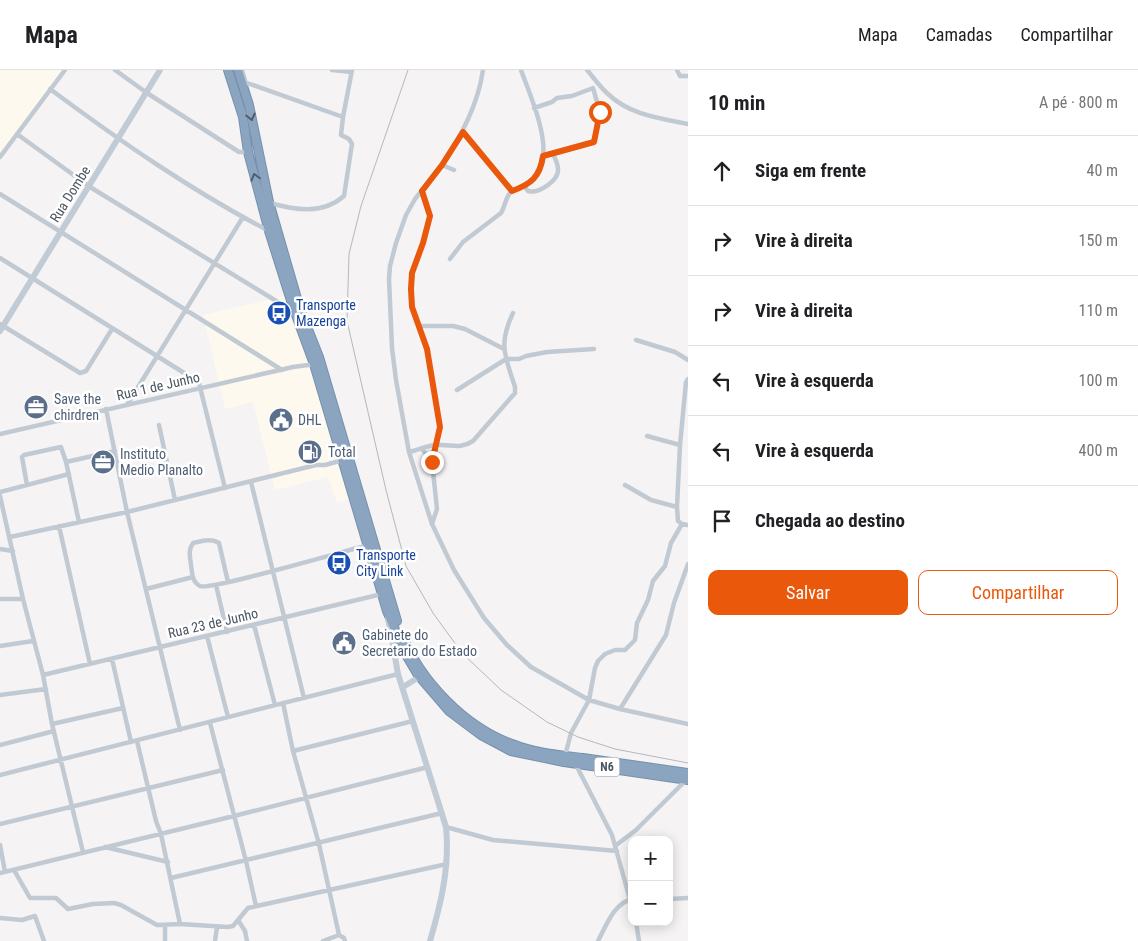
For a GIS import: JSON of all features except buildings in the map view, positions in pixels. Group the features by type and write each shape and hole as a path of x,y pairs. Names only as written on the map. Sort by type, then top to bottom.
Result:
{"highway":[{"name":"N6","path":"232,72 245,84 268,202 318,364 385,594 387,611 405,653 419,677 449,711 481,735 511,750 526,755 575,763 688,777"},
{"name":"N6","path":"232,72 248,152 269,232 294,307 318,364 343,460 385,594 403,638 424,675 452,706 484,730 512,745 688,777"}],"street":[{"path":"1,154 65,70"},
{"path":"115,70 147,93 240,152 248,152"},
{"name":"Rua Dombe","path":"1,327 90,187 160,70"},
{"path":"223,70 232,72"},
{"path":"242,70 245,84 343,117"},
{"path":"268,202 296,209 310,210 328,206 344,196 352,144 349,139 341,135 351,71 332,70"},
{"path":"483,70 477,94 463,132 406,215 394,251 389,278 392,348 409,452 432,524 454,570 484,618 507,646 531,667 589,700 688,724"},
{"path":"450,259 463,242 500,213 512,191 525,187 532,181 542,164 543,143 521,70"},
{"path":"588,70 599,85 625,107 643,115 688,124"},
{"path":"677,70 680,76 688,76"},
{"path":"534,108 552,102 557,98 572,96 599,85"},
{"path":"543,156 594,142 600,112 593,88"},
{"path":"50,89 119,139 269,232"},
{"path":"463,132 512,191"},
{"path":"17,134 90,187 286,306 294,307"},
{"path":"525,187 530,192 533,192 543,188 557,176 558,168 553,154"},
{"path":"442,165 454,170"},
{"path":"422,191 430,216 412,273 411,289 412,307 427,349 440,427 432,462 437,509 432,524"},
{"path":"0,194 282,370"},
{"path":"126,405 243,217"},
{"path":"0,258 197,381 225,488"},
{"path":"409,452 437,445 463,446 473,441 515,393 504,349 504,335 513,313"},
{"path":"419,326 453,326 465,329 504,349"},
{"path":"1,327 80,373 86,371 112,329"},
{"path":"636,340 675,352 688,360"},
{"path":"457,390 506,359 519,359 547,352 594,349"},
{"name":"Rua 1 de Junho","path":"0,434 200,388 318,364"},
{"path":"688,378 686,382 680,445 677,507 677,519 682,524 688,525"},
{"path":"106,410 127,512 180,730"},
{"path":"159,425 175,500"},
{"path":"647,436 680,445"},
{"path":"27,485 21,461 24,455 61,447 79,522"},
{"path":"422,449 432,462"},
{"path":"66,462 115,451"},
{"path":"10,537 127,512 343,460"},
{"path":"0,492 69,474"},
{"path":"251,482 271,571 285,618 304,698"},
{"path":"625,486 652,500 677,507"},
{"path":"0,496 83,852"},
{"path":"565,756 571,733 589,700 598,661 605,654 615,650 625,650 635,640 637,623 648,600 651,584 665,566 671,543 682,524"},
{"path":"59,526 90,664"},
{"path":"228,582 219,543 215,540 210,540 193,543 189,553 193,577 200,586 207,587 228,582 271,571 369,545"},
{"path":"0,549 13,551"},
{"path":"620,709 666,635 674,603 688,564"},
{"path":"146,589 193,577"},
{"path":"216,585 227,632"},
{"name":"Rua 23 de Junho","path":"43,676 385,594"},
{"path":"0,599 23,599"},
{"path":"387,611 398,674 446,827 447,864 443,893 430,941"},
{"path":"254,625 275,705"},
{"path":"207,636 228,717"},
{"path":"0,646 33,640"},
{"path":"112,659 123,708 161,834 172,878 180,924"},
{"path":"0,775 398,674"},
{"path":"403,687 419,677"},
{"path":"0,695 46,689"},
{"path":"283,703 340,934 345,941"},
{"path":"52,724 123,708"},
{"path":"294,751 414,722"},
{"path":"210,723 256,906"},
{"path":"0,746 54,732"},
{"path":"575,763 616,848 628,889"},
{"path":"0,845 3,873 428,767"},
{"path":"0,824 223,770"},
{"path":"446,827 493,840 616,848 688,777"},
{"path":"172,878 442,813"},
{"path":"103,847 168,862"},
{"path":"14,870 30,898 56,898 68,908 114,903 152,923 166,926 180,924 228,927 233,926 248,908 447,864"},
{"path":"673,899 688,898"},
{"path":"598,941 615,911 622,903 628,900"},
{"path":"0,918 22,920 35,916 44,941"},
{"path":"238,920 245,931 247,941"},
{"path":"165,941 166,926"},
{"path":"637,926 639,941"},
{"path":"215,941 217,927"},
{"path":"323,941 340,934"}],"shaded area":[{"path":"0,70 63,70 3,152 0,151"},
{"path":"288,295 293,297 350,499 337,503 328,477 275,490 253,402 225,409 203,315"}],"railway":[{"path":"408,70 361,206 349,254 347,321 386,490 406,566 433,613 462,653 501,690 547,722 578,737 615,749 688,763"}],"place":[{"name":"Transporte Mazenga","path":"279,313"},
{"name":"Save the chirdren","path":"36,407"},
{"name":"DHL","path":"281,420"},
{"name":"Total","path":"310,452"},
{"name":"Instituto Medio Planalto","path":"103,462"},
{"name":"Transporte City Link","path":"339,563"},
{"name":"Gabinete do Secretario do Estado","path":"344,643"}],"route":[{"path":"432,462 440,427 427,349 412,307 411,289 412,273 430,216 422,191 442,165 463,132 512,191 525,187 532,181 542,164 543,156 594,142 600,112"}]}
